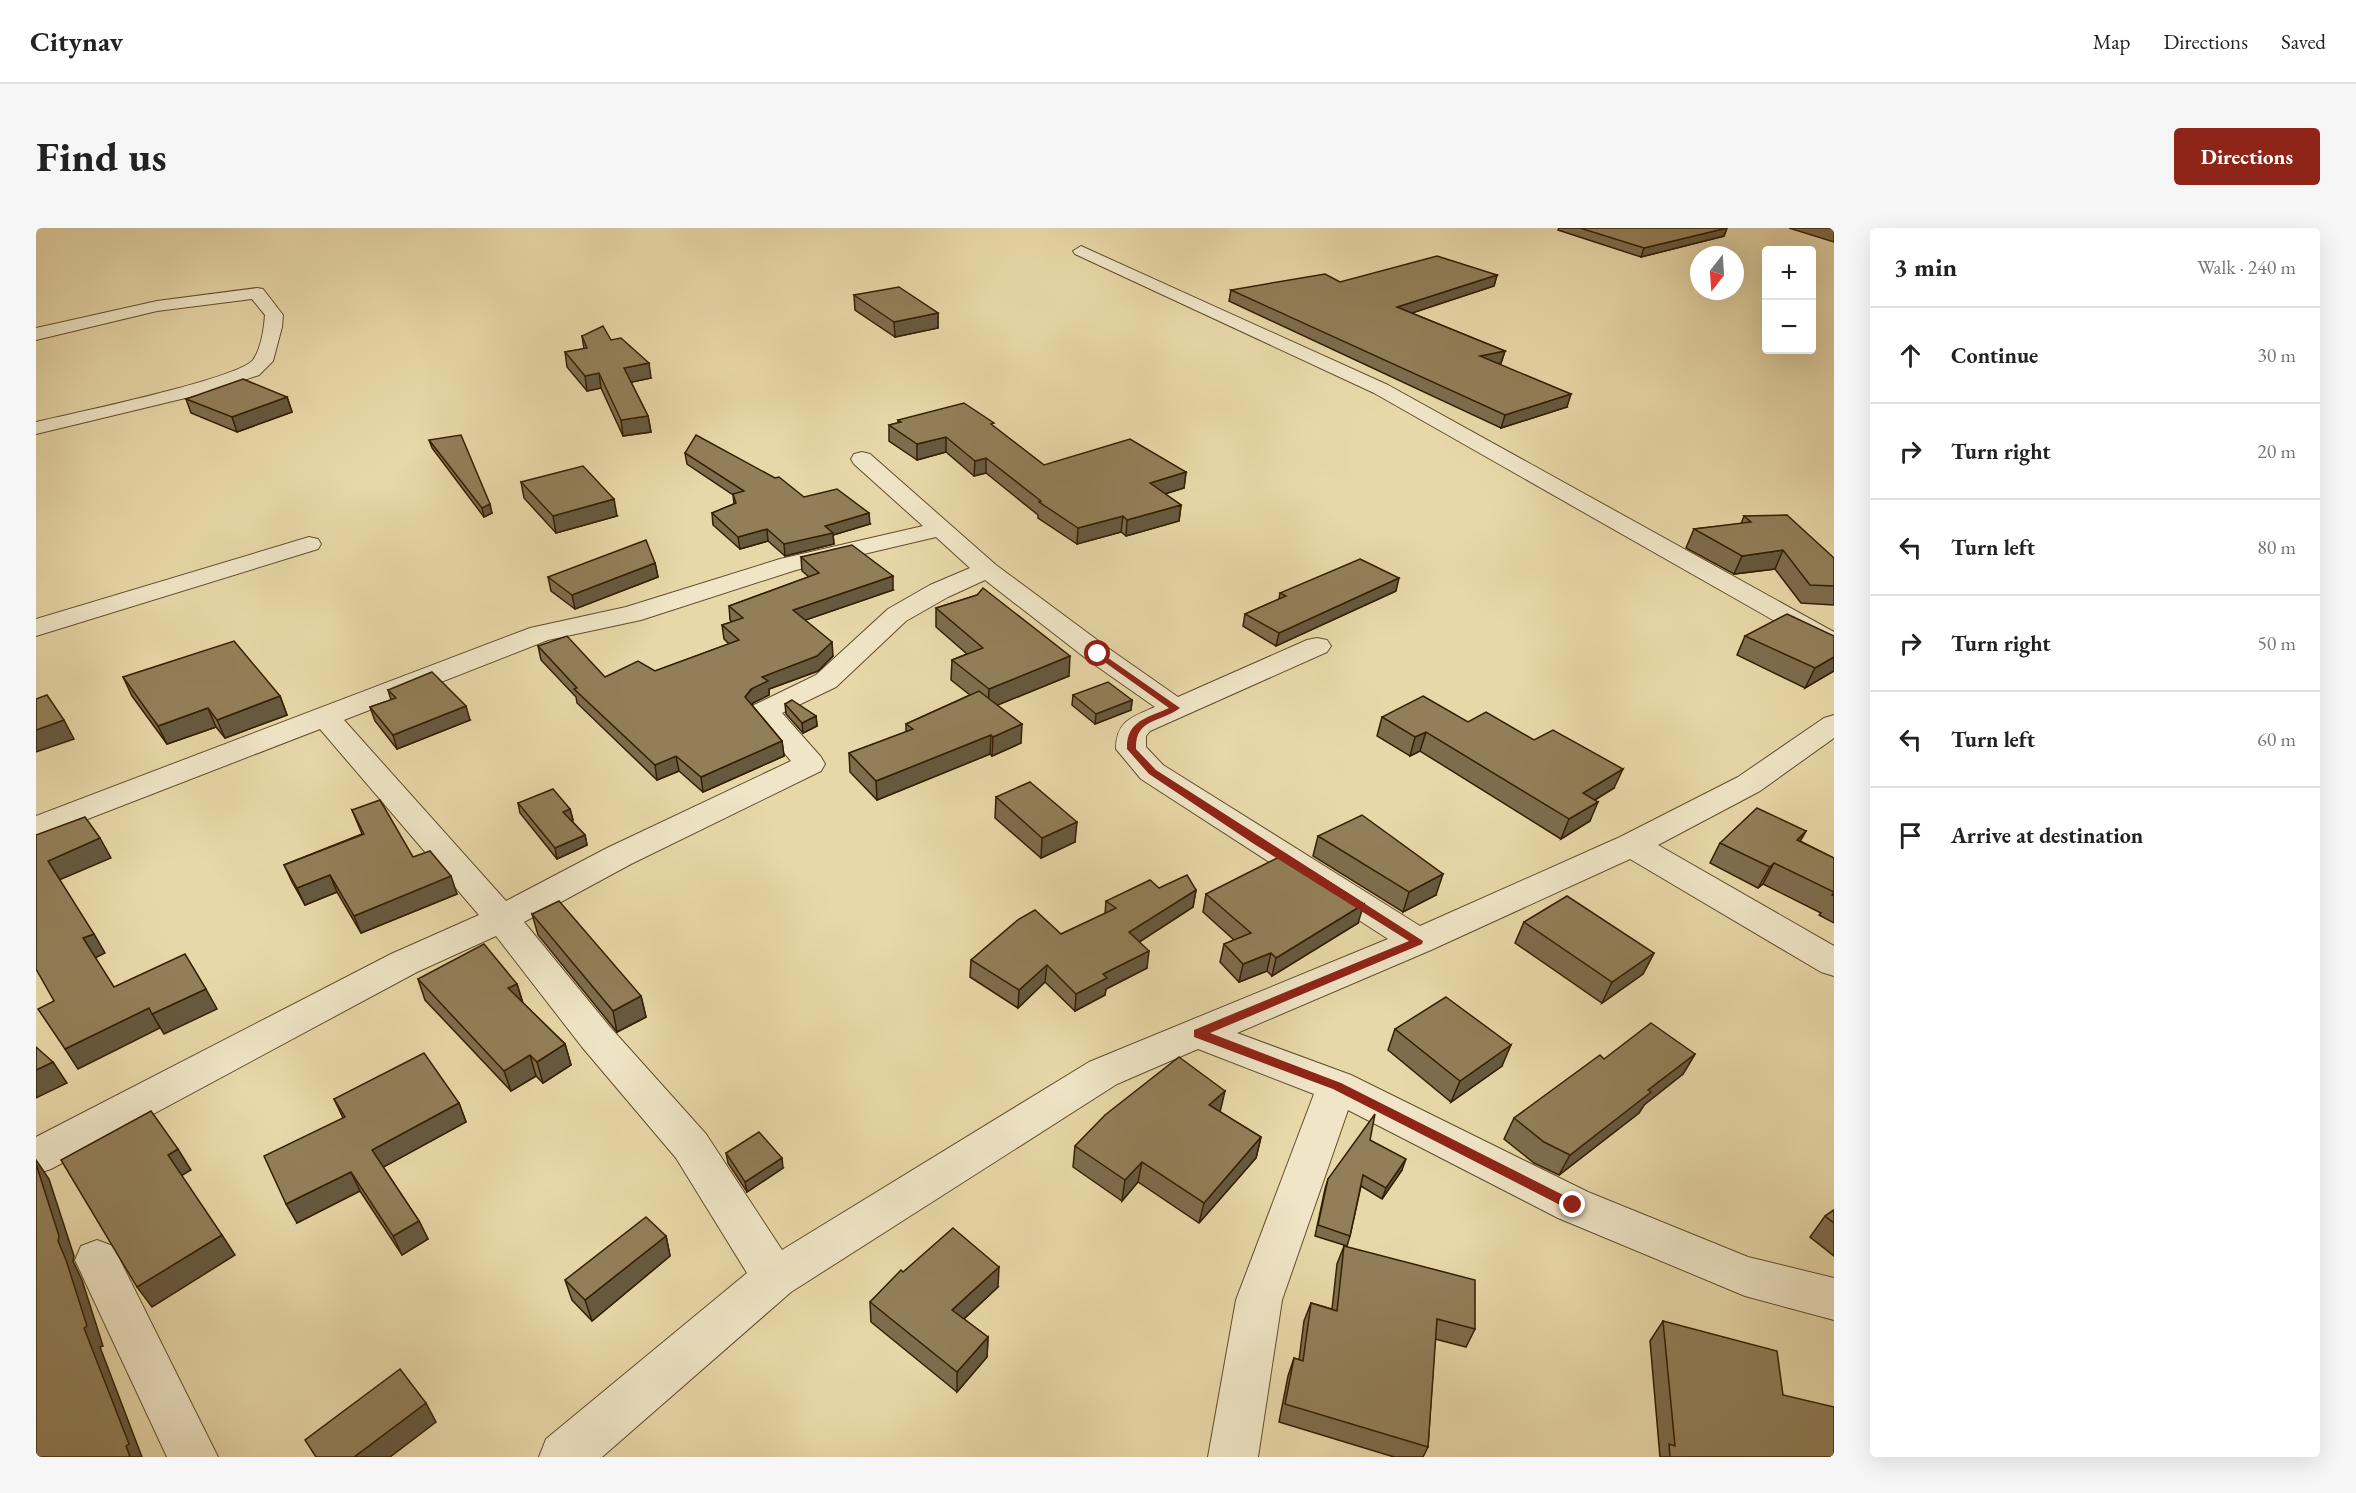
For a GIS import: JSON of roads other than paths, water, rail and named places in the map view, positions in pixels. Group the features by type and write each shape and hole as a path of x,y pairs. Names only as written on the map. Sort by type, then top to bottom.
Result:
{"street":[{"path":"1082,251 1381,388 1834,643"},
{"path":"36,334 157,306 257,293 274,315 273,327 263,361 252,371 195,390 36,428"},
{"path":"862,459 987,570 1098,654 1175,708"},
{"path":"36,828 540,634 632,614 789,564 941,529"},
{"path":"36,628 309,544"},
{"path":"36,1157 404,963 502,919 620,856 810,764 764,711 826,681 897,615 939,591 987,570"},
{"path":"1317,646 1138,725 1131,735 1131,749 1152,772 1258,842 1418,941"},
{"path":"324,716 502,919 596,1037 691,1146 776,1278"},
{"path":"564,1457 776,1278 1103,1073 1418,941 1632,845 1749,784 1834,724"},
{"path":"1632,845 1834,963"},
{"path":"1198,1034 1337,1086 1573,1205 1745,1276 1834,1299"},
{"path":"1233,1457 1259,1300 1337,1086"},
{"path":"97,1260 193,1457"}]}
